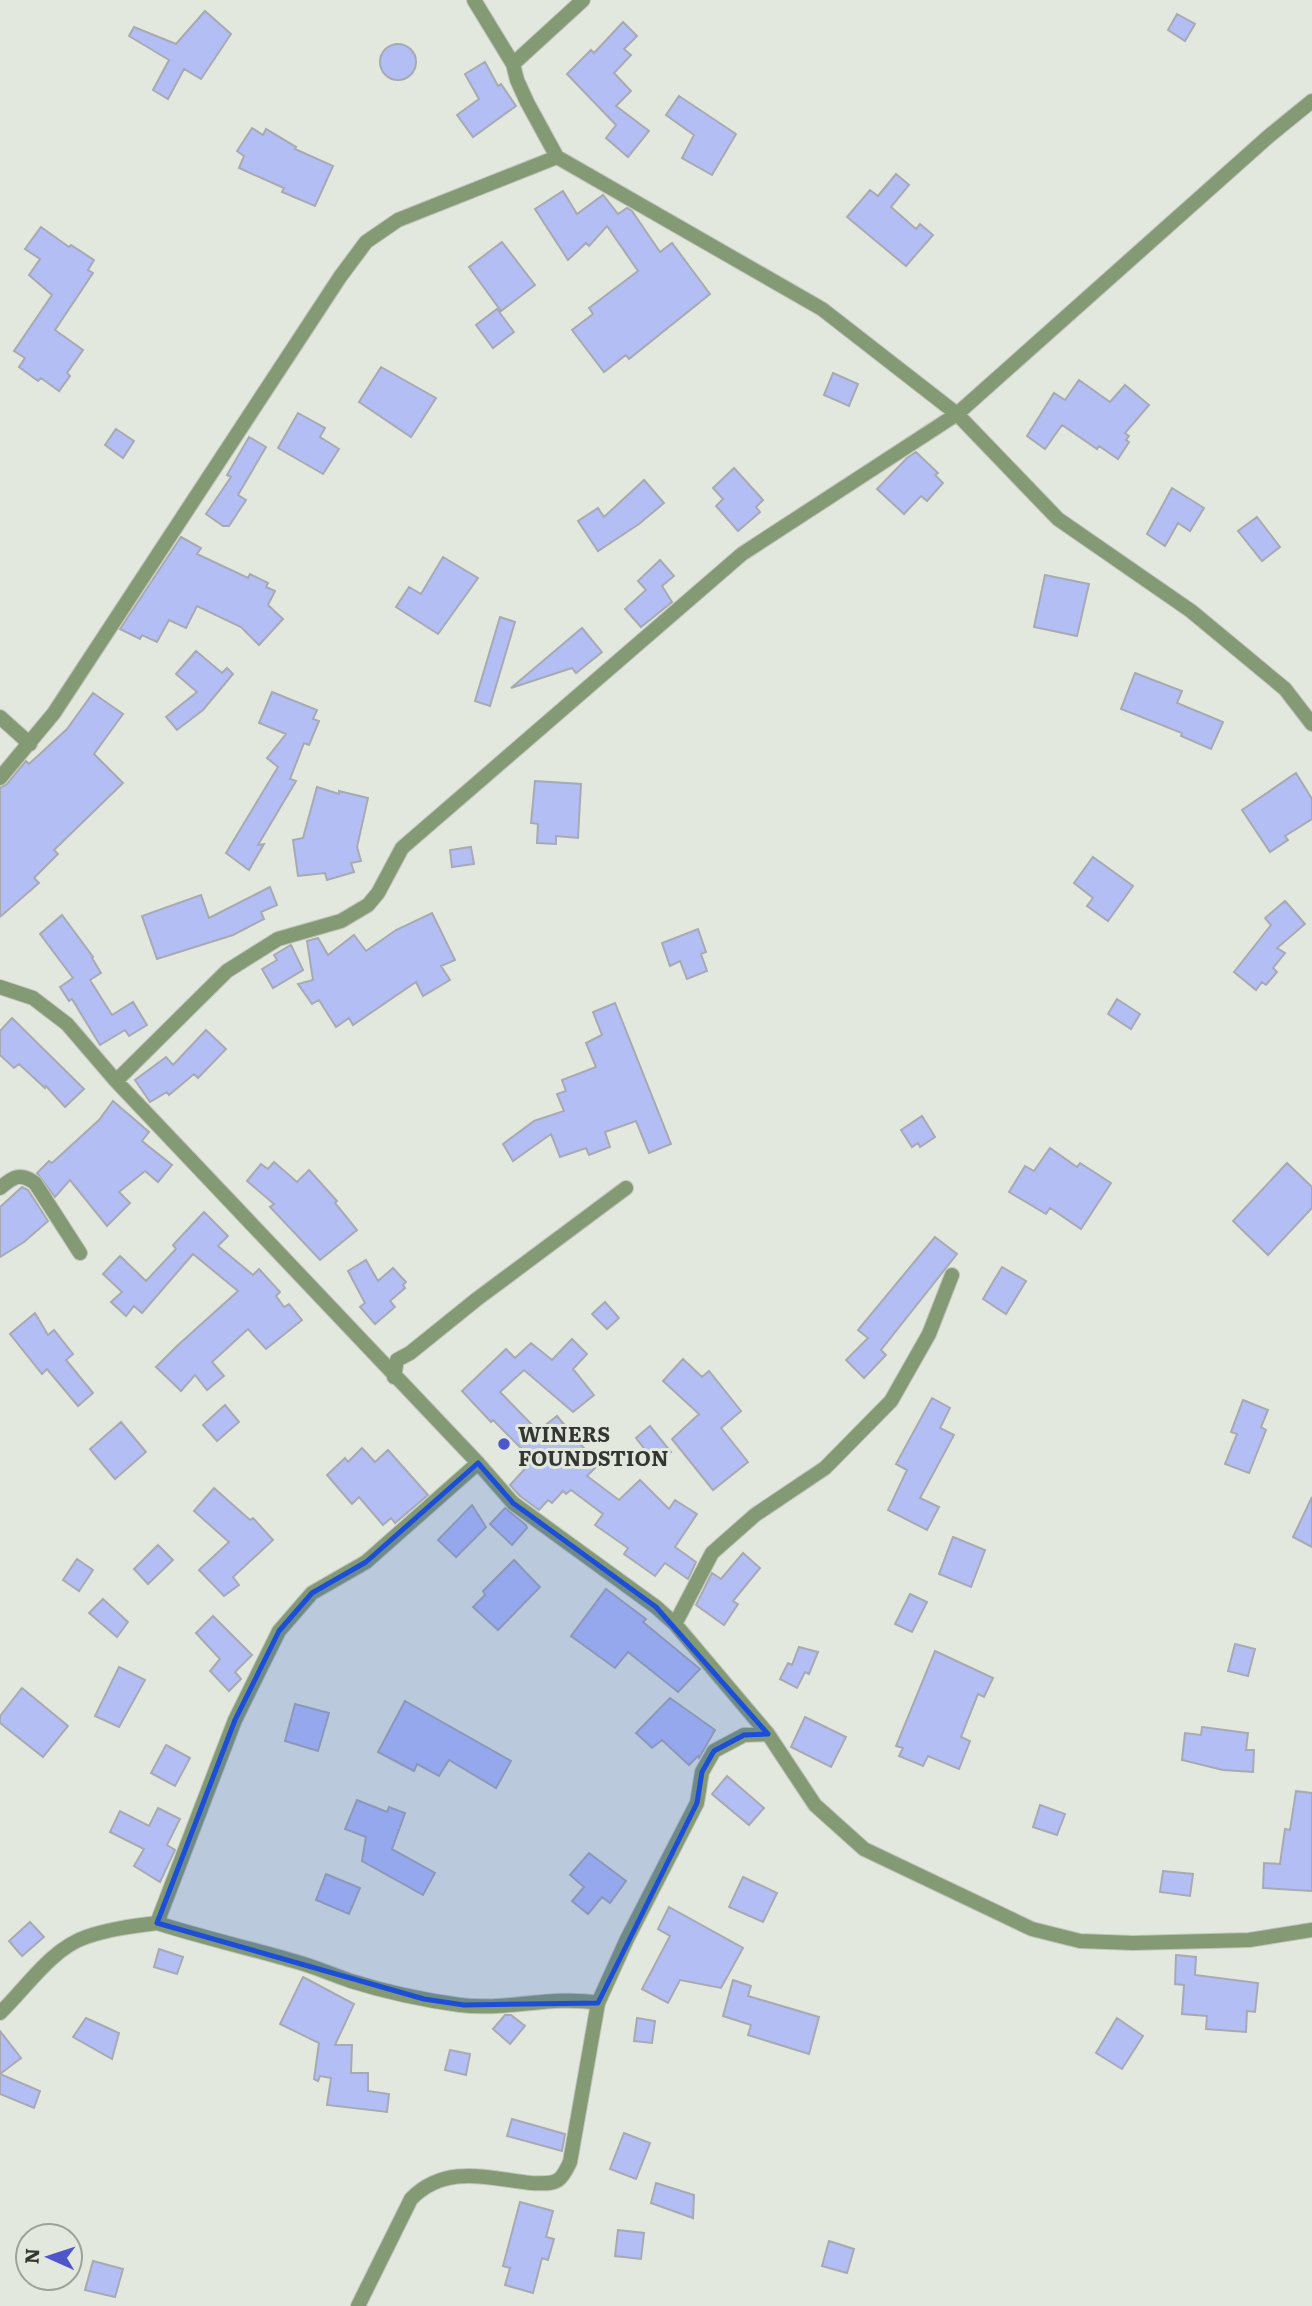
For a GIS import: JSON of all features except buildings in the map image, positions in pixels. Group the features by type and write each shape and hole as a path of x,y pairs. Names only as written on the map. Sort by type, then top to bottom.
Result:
{"street":[{"path":"474,0 513,64 527,102 557,157 822,309 957,414 1058,519 1191,611 1285,689 1312,722"},
{"path":"513,64 583,0"},
{"path":"116,1081 227,971 278,939 341,921 368,905 378,893 402,848 742,554 957,414 1269,136 1312,101"},
{"path":"0,778 54,713 340,277 366,242 398,219 557,157"},
{"path":"0,717 30,744"},
{"path":"0,987 33,998 67,1024 116,1081 513,1503 656,1606 675,1624 768,1734 815,1805 864,1849 1032,1929 1080,1941 1133,1943 1249,1940 1312,1930"},
{"path":"0,1188 17,1177 26,1177 35,1183 80,1253"},
{"path":"394,1377 397,1360 410,1353 477,1298 626,1188"},
{"path":"675,1624 712,1553 755,1515 825,1468 891,1401 929,1334 953,1275"},
{"path":"156,1923 235,1720 279,1631 312,1593 366,1562 478,1463"},
{"path":"358,2306 411,2199 424,2186 436,2180 471,2174 543,2184 557,2181 564,2173 570,2162 598,2003 627,1939 697,1804 702,1772 714,1751 744,1735 768,1734"},
{"path":"0,2013 57,1955 84,1937 156,1923 221,1943 292,1960 393,1993 424,1999 464,2005 500,2006 560,2001 598,2003"}],"highlighted area":[{"path":"478,1463 513,1503 656,1607 768,1734 744,1735 714,1751 702,1772 697,1803 598,2003 464,2005 424,1999 157,1923 235,1720 279,1631 312,1593 366,1562"}],"place":[{"name":"WINERS FOUNDSTION","path":"504,1444"}]}
